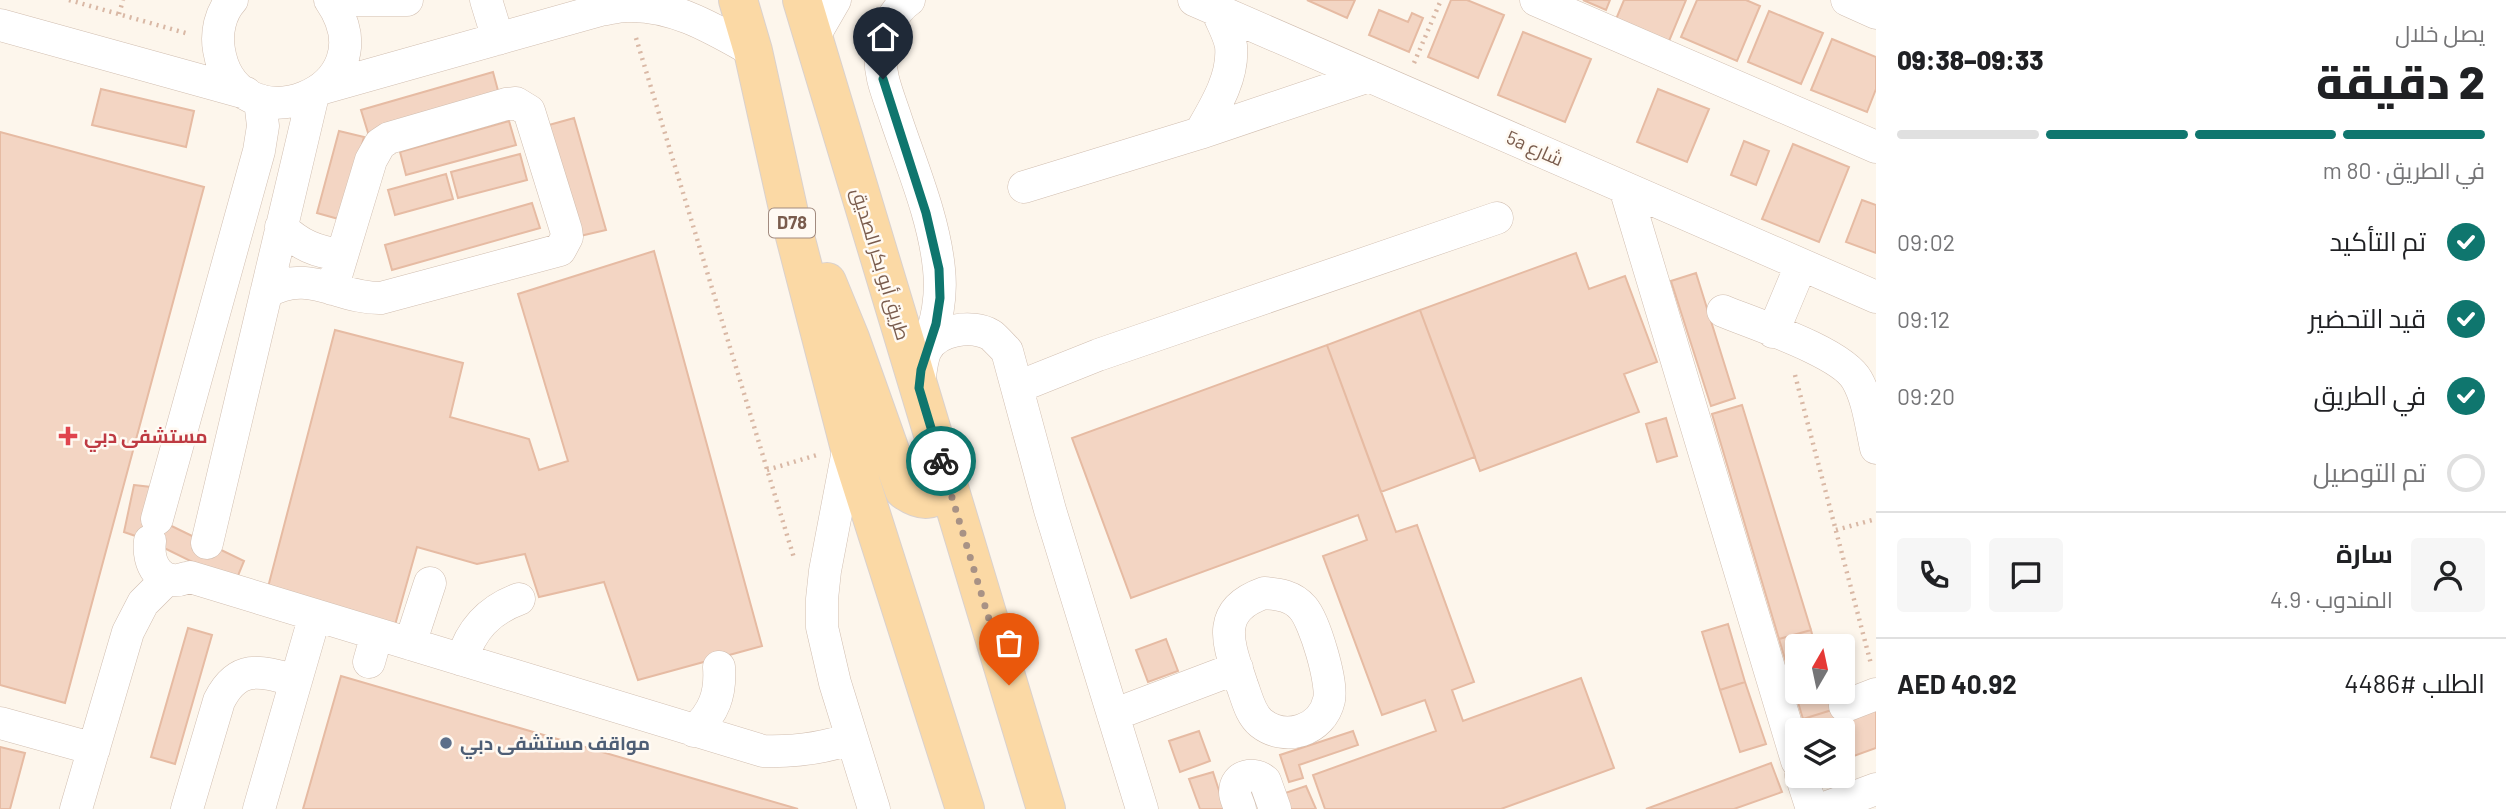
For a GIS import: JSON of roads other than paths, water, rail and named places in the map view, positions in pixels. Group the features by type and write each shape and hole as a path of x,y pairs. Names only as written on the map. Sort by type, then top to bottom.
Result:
{"main road":[{"name":"D78","path":"738,0 753,51 789,213 849,445 965,809"},
{"name":"طريق أبو بكر الصديق","path":"802,0 1046,809"},
{"path":"789,213 838,305 904,490 914,497 927,499 939,495 948,486"}],"street":[{"path":"232,0 220,23 217,42 225,71 253,97 263,126 259,151 153,530 150,563 157,573 191,566 315,615 373,648 410,644 763,751 793,752 823,748 852,738"},
{"path":"76,809 128,632 143,603 191,566 225,464 281,227 318,92 334,76 345,45 339,13 330,0"},
{"path":"340,0 407,0"},
{"path":"486,0 498,39"},
{"path":"813,38 835,0"},
{"path":"909,0 903,4 888,26 881,52 883,79 926,213 939,269 940,298 936,324 927,348 919,388"},
{"path":"1536,0 1876,147"},
{"path":"1847,0 1876,13"},
{"path":"1200,133 1219,100 1228,74 1231,45 1206,5"},
{"name":"5a شارع","path":"1206,5 1876,297"},
{"path":"0,26 253,97 287,103 498,39 600,10 626,6 656,9 684,16 753,51"},
{"path":"1024,187 1200,133 1369,76"},
{"path":"266,293 276,286 299,281 359,297 382,298 561,250 567,237 566,230 529,111 516,103 506,104 389,138 380,144 371,160 332,289"},
{"path":"1625,188 1785,721"},
{"path":"1018,387 1098,355 1497,218"},
{"path":"281,227 308,248 342,255"},
{"path":"1779,335 1801,265"},
{"path":"1723,311 1840,361 1856,378 1862,392 1876,448"},
{"path":"927,348 945,333 968,328 990,335 1007,351 1050,510 1142,809"},
{"path":"849,445 822,599 822,627 827,655 874,809"},
{"path":"174,451 225,464"},
{"path":"410,644 430,583"},
{"path":"1264,593 1279,594 1293,600 1304,609 1311,622 1329,684 1330,697 1326,709 1319,720 1297,732 1272,730 1261,723 1251,710 1237,668 1227,632 1231,618 1239,606 1264,593"},
{"path":"462,660 472,633 482,621 505,604 519,598"},
{"path":"259,809 315,615"},
{"path":"694,732 713,710 718,696 719,667"},
{"path":"1114,715 1237,668"},
{"path":"187,809 219,701 226,688 237,677 251,672 296,681"},
{"path":"1845,706 1874,682"},
{"path":"0,723 94,749"},
{"path":"1253,775 1261,723"},
{"path":"1240,809 1235,793 1236,786 1240,780 1253,775 1265,781 1275,809"},
{"path":"1805,788 1812,809"},
{"path":"1822,809 1876,789"}],"place":[{"name":"مستشفى دبي","path":"68,436"},
{"name":"مواقف مستشفى دبي","path":"446,743"}]}
